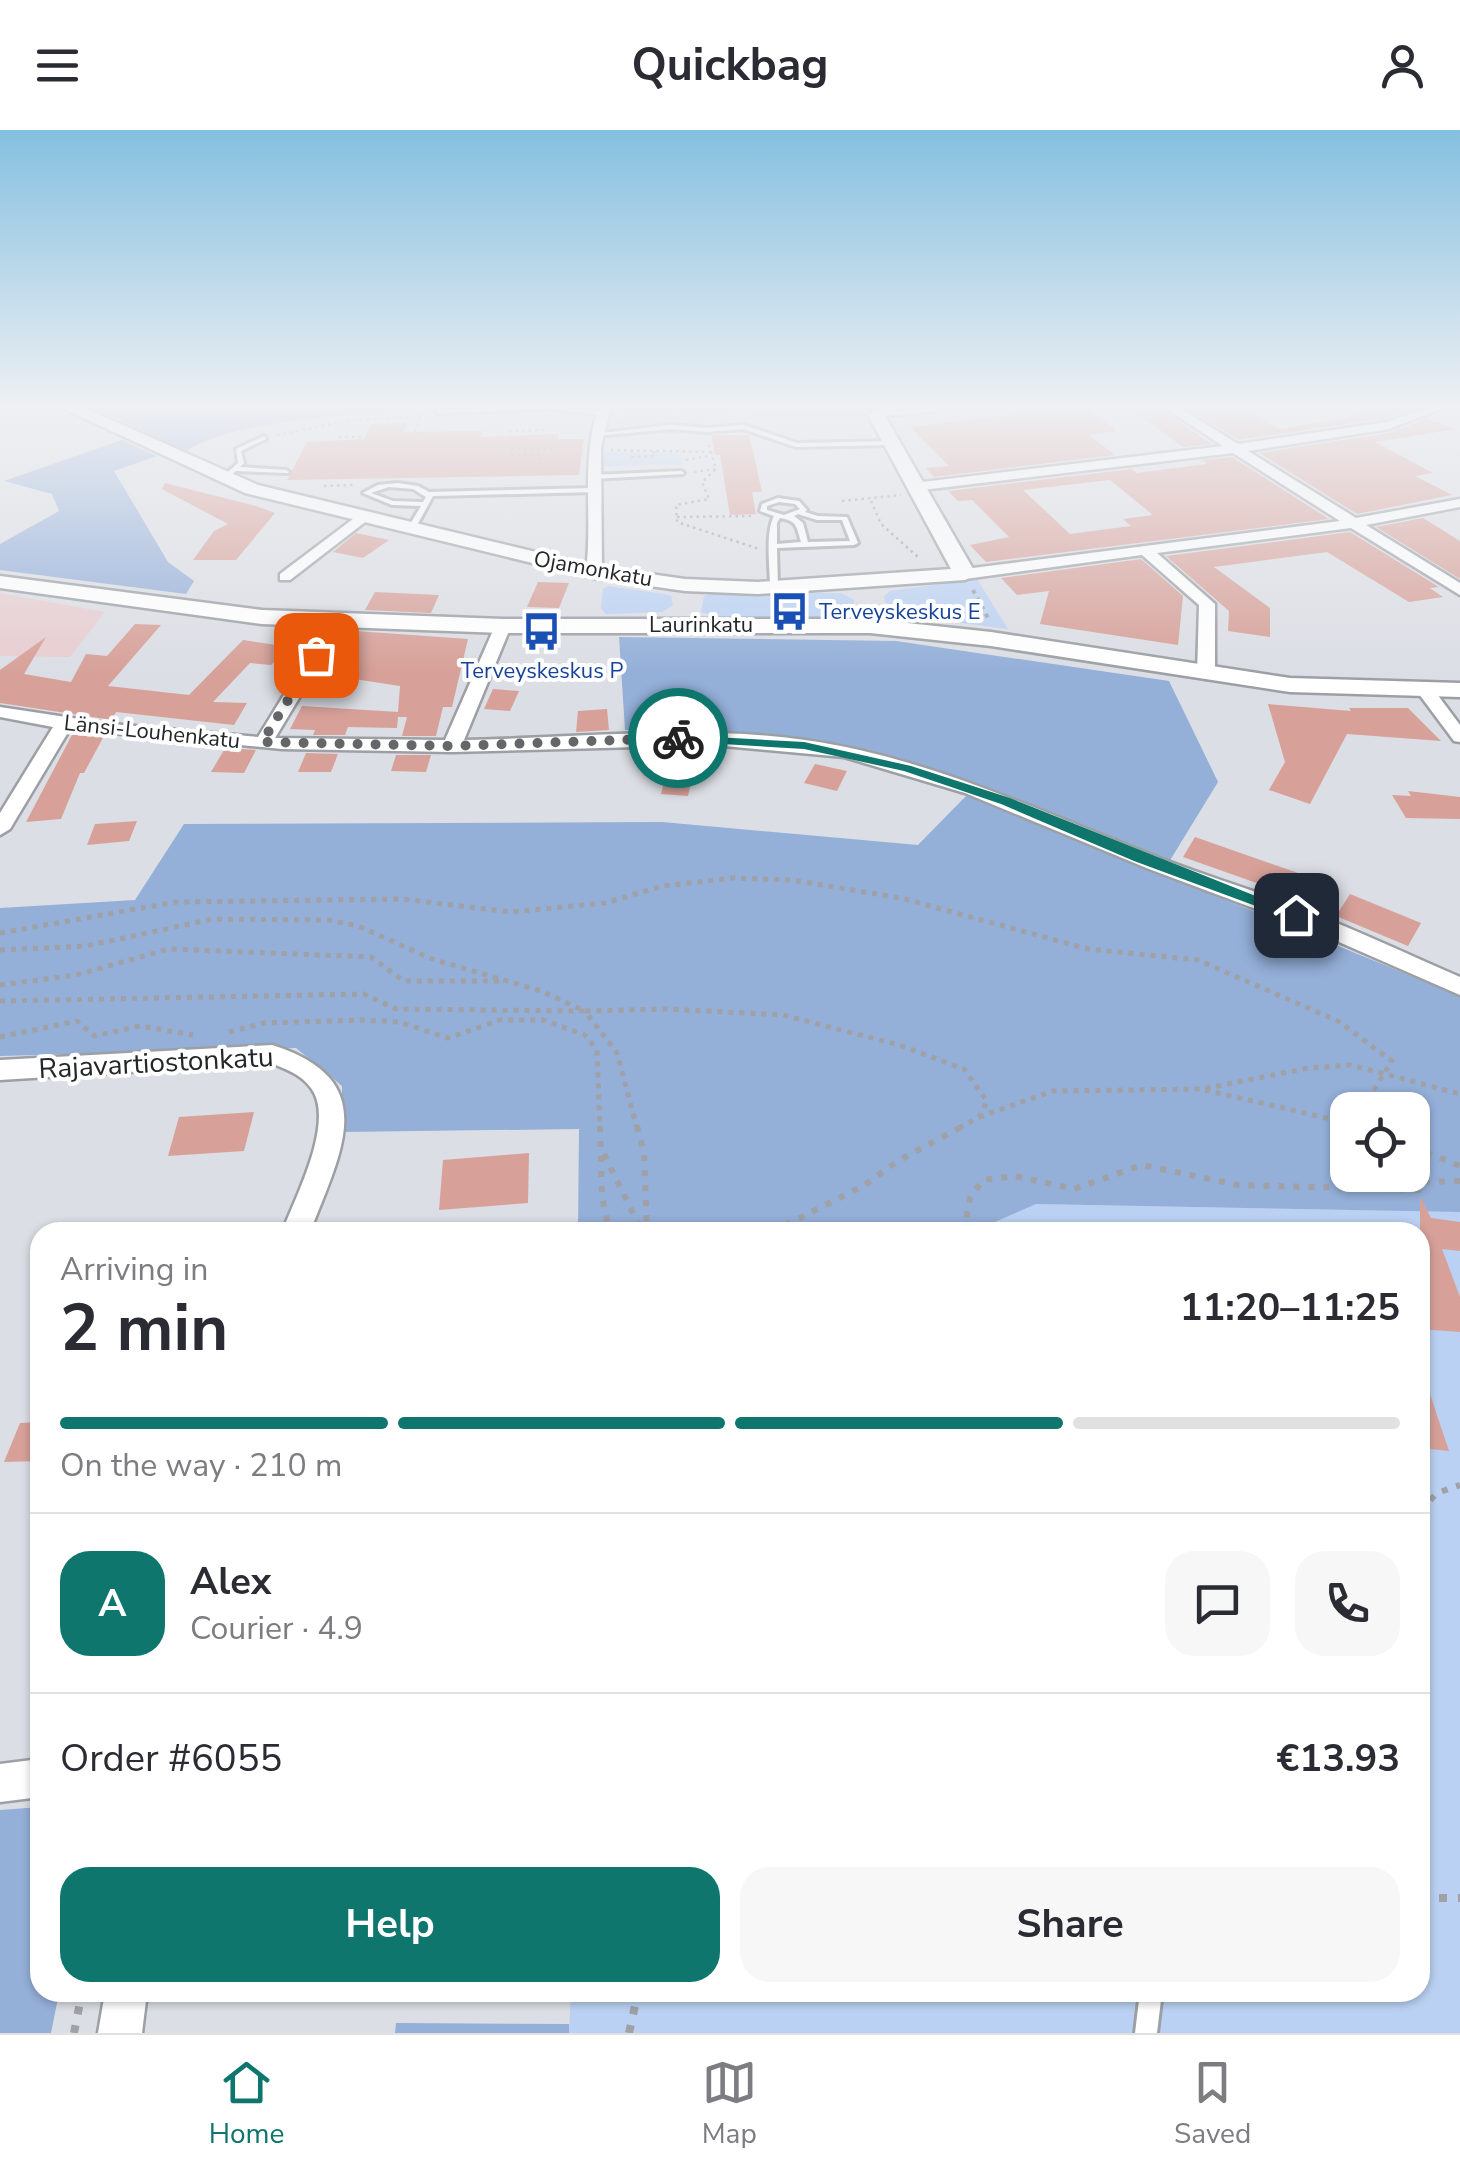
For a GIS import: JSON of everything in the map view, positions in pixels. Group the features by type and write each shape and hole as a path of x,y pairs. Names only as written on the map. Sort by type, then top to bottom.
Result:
{"street":[{"name":"Ojamonkatu","path":"292,495 410,530 594,572 685,585 774,588 960,575"},
{"path":"594,572 598,544 595,495"},
{"path":"918,495 960,575 1354,523 1460,503"},
{"path":"1309,495 1460,590"},
{"path":"284,577 362,518"},
{"path":"1146,551 1206,604 1206,674"},
{"name":"Laurinkatu","path":"0,582 262,616 338,620 503,626 870,626 991,639 1206,674 1328,688 1460,690"},
{"path":"860,584 870,626"},
{"path":"684,625 685,585"},
{"path":"262,742 338,620"},
{"path":"452,746 503,626"},
{"path":"1424,690 1460,737"},
{"name":"Länsi-Louhenkatu","path":"0,712 64,724 262,742 452,746 720,738 804,745 860,756 1006,801 1139,858 1296,915 1460,987"},
{"path":"0,829 64,724"},
{"name":"Rajavartiostonkatu","path":"0,1070 272,1054 296,1060 318,1072 332,1092 330,1135 300,1222"},
{"path":"0,1784 30,1780"},
{"path":"120,2033 125,2002"}],"lane":[{"path":"371,495 392,503 481,495"},
{"path":"423,495 426,500"},
{"path":"410,530 426,500"},
{"path":"772,546 854,543 845,518 817,518 801,513 777,517 766,513 764,505 792,500 802,504 801,513"},
{"path":"774,588 773,522 777,517"},
{"path":"791,517 799,523 804,544"},
{"path":"1146,2033 1149,2002"}],"path":[{"path":"707,495 709,499 676,505 681,526 762,550"},
{"path":"870,501 894,540 928,564"},
{"path":"676,517 759,516"},
{"path":"960,575 968,579 995,630"},
{"path":"0,933 176,902 402,899 512,912 604,903 663,886 732,878 792,880 901,898 1088,949 1198,960 1338,1021 1392,1062 1375,1088 1377,1092"},
{"path":"0,950 86,946 213,919 329,920 358,926 432,959 586,1010 617,1053 644,1152 644,1222"},
{"path":"0,985 76,974 169,949 371,957 404,980 507,982"},
{"path":"0,1001 364,994 396,1009 586,1010 621,1014 667,1009 783,1015 899,1045 964,1069 987,1101 978,1117"},
{"path":"214,1033 264,1022 363,1020 399,1022 448,1038 500,1020 544,1020 585,1034 597,1050 602,1197 608,1222"},
{"path":"0,1037 76,1021 94,1036 140,1026 196,1035"},
{"path":"792,1222 864,1185 896,1162 978,1117 1053,1090 1202,1089 1309,1068 1351,1066 1460,1094"},
{"path":"1202,1089 1252,1104 1330,1117"},
{"path":"602,1151 639,1222"},
{"path":"1430,1155 1460,1166"},
{"path":"966,1222 970,1198 983,1180 1015,1176 1074,1189 1142,1165 1238,1185 1330,1188"},
{"path":"1430,1182 1460,1181"},
{"path":"1430,1500 1437,1493 1460,1485"},
{"path":"1430,1898 1460,1898"},
{"path":"74,2033 80,2002"},
{"path":"629,2033 636,2002"}],"shaded area":[{"path":"52,495 128,495 168,562 194,581 186,594 0,570 0,544 59,511"},
{"path":"977,579 1008,629 908,616 885,602 884,596 890,591"},
{"path":"608,586 671,596 673,605 662,612 606,614 601,608 603,589"},
{"path":"0,593 105,612 70,657 0,656"},
{"path":"841,593 854,600 853,618 714,617 701,612 704,596 711,594"},
{"path":"619,637 896,641 1169,681 1218,782 1169,862 983,786 868,751 747,733 625,730"},
{"path":"968,794 1460,996 1460,1212 1036,1204 995,1222 578,1222 579,1129 342,1132 342,1086 296,1048 0,1056 0,908 135,900 184,824 662,822 918,845"},
{"path":"1036,1204 1460,1212 1460,2033 569,2033 571,2002 1430,2002 1430,1222 995,1222"},
{"path":"30,1808 30,2002 57,2002 51,2033 0,2033 0,1810"},
{"path":"396,2023 569,2024 569,2033 395,2033"}],"building":[{"path":"173,495 212,495 275,513 236,560 193,560 214,531 228,524"},
{"path":"727,495 753,495 756,514 730,515"},
{"path":"952,495 1028,495 1070,534 1131,526 1123,519 1153,515 1128,495 1291,495 1329,519 986,562 970,545 1009,537 972,500 958,501"},
{"path":"1326,495 1452,495 1357,514"},
{"path":"1423,518 1460,541 1460,579 1376,527"},
{"path":"1350,532 1439,587 1430,588 1443,597 1409,602 1327,552 1214,567 1270,608 1270,637 1228,631 1229,611 1166,556"},
{"path":"356,533 389,540 363,558 333,552"},
{"path":"1141,559 1183,596 1178,645 1040,624 1049,591 1017,595 1001,578"},
{"path":"538,582 569,583 559,608 527,607"},
{"path":"375,592 439,595 431,613 365,610"},
{"path":"135,624 161,625 108,686 189,695 243,640 290,647 271,665 250,663 213,702 247,703 234,725 116,712 112,720 0,703 0,670 46,637 24,674 71,682 86,654 107,656"},
{"path":"356,631 468,639 452,707 443,707 436,736 402,736 407,717 398,717 397,728 348,727 345,735 313,735 315,730 290,729 302,706 398,712 400,686 328,675"},
{"path":"493,689 519,691 510,711 484,709"},
{"path":"1268,704 1351,711 1349,708 1408,708 1441,741 1347,734 1310,804 1269,790 1285,762"},
{"path":"607,709 609,730 576,732 578,711"},
{"path":"73,733 104,736 84,773 80,773 61,819 26,822"},
{"path":"224,750 256,750 244,773 211,772"},
{"path":"651,751 698,751 688,796 661,794 665,777 644,776"},
{"path":"306,753 338,754 331,772 298,772"},
{"path":"396,755 431,755 426,772 391,771"},
{"path":"815,764 847,771 837,791 804,783"},
{"path":"1408,791 1460,797 1460,819 1406,818 1392,795 1411,796"},
{"path":"137,821 129,841 87,845 95,824"},
{"path":"1195,837 1301,874 1290,895 1183,857"},
{"path":"1350,894 1421,923 1408,946 1336,916"},
{"path":"254,1112 244,1151 168,1156 179,1117"},
{"path":"529,1153 528,1203 439,1210 443,1160"},
{"path":"1420,1196 1431,1218 1460,1222 1460,1251 1442,1249 1460,1297 1460,1332 1430,1330 1430,1222 1420,1222"},
{"path":"1430,1394 1449,1451 1430,1449"},
{"path":"30,1422 30,1461 4,1462 20,1423"}],"way so far":[{"path":"316,655 262,742 452,746 678,738"}],"place":[{"name":"Terveyskeskus E","path":"789,612"},
{"name":"Terveyskeskus P","path":"542,632"}],"route":[{"path":"678,738 804,745 907,768 1006,801 1139,858 1296,915"}]}
